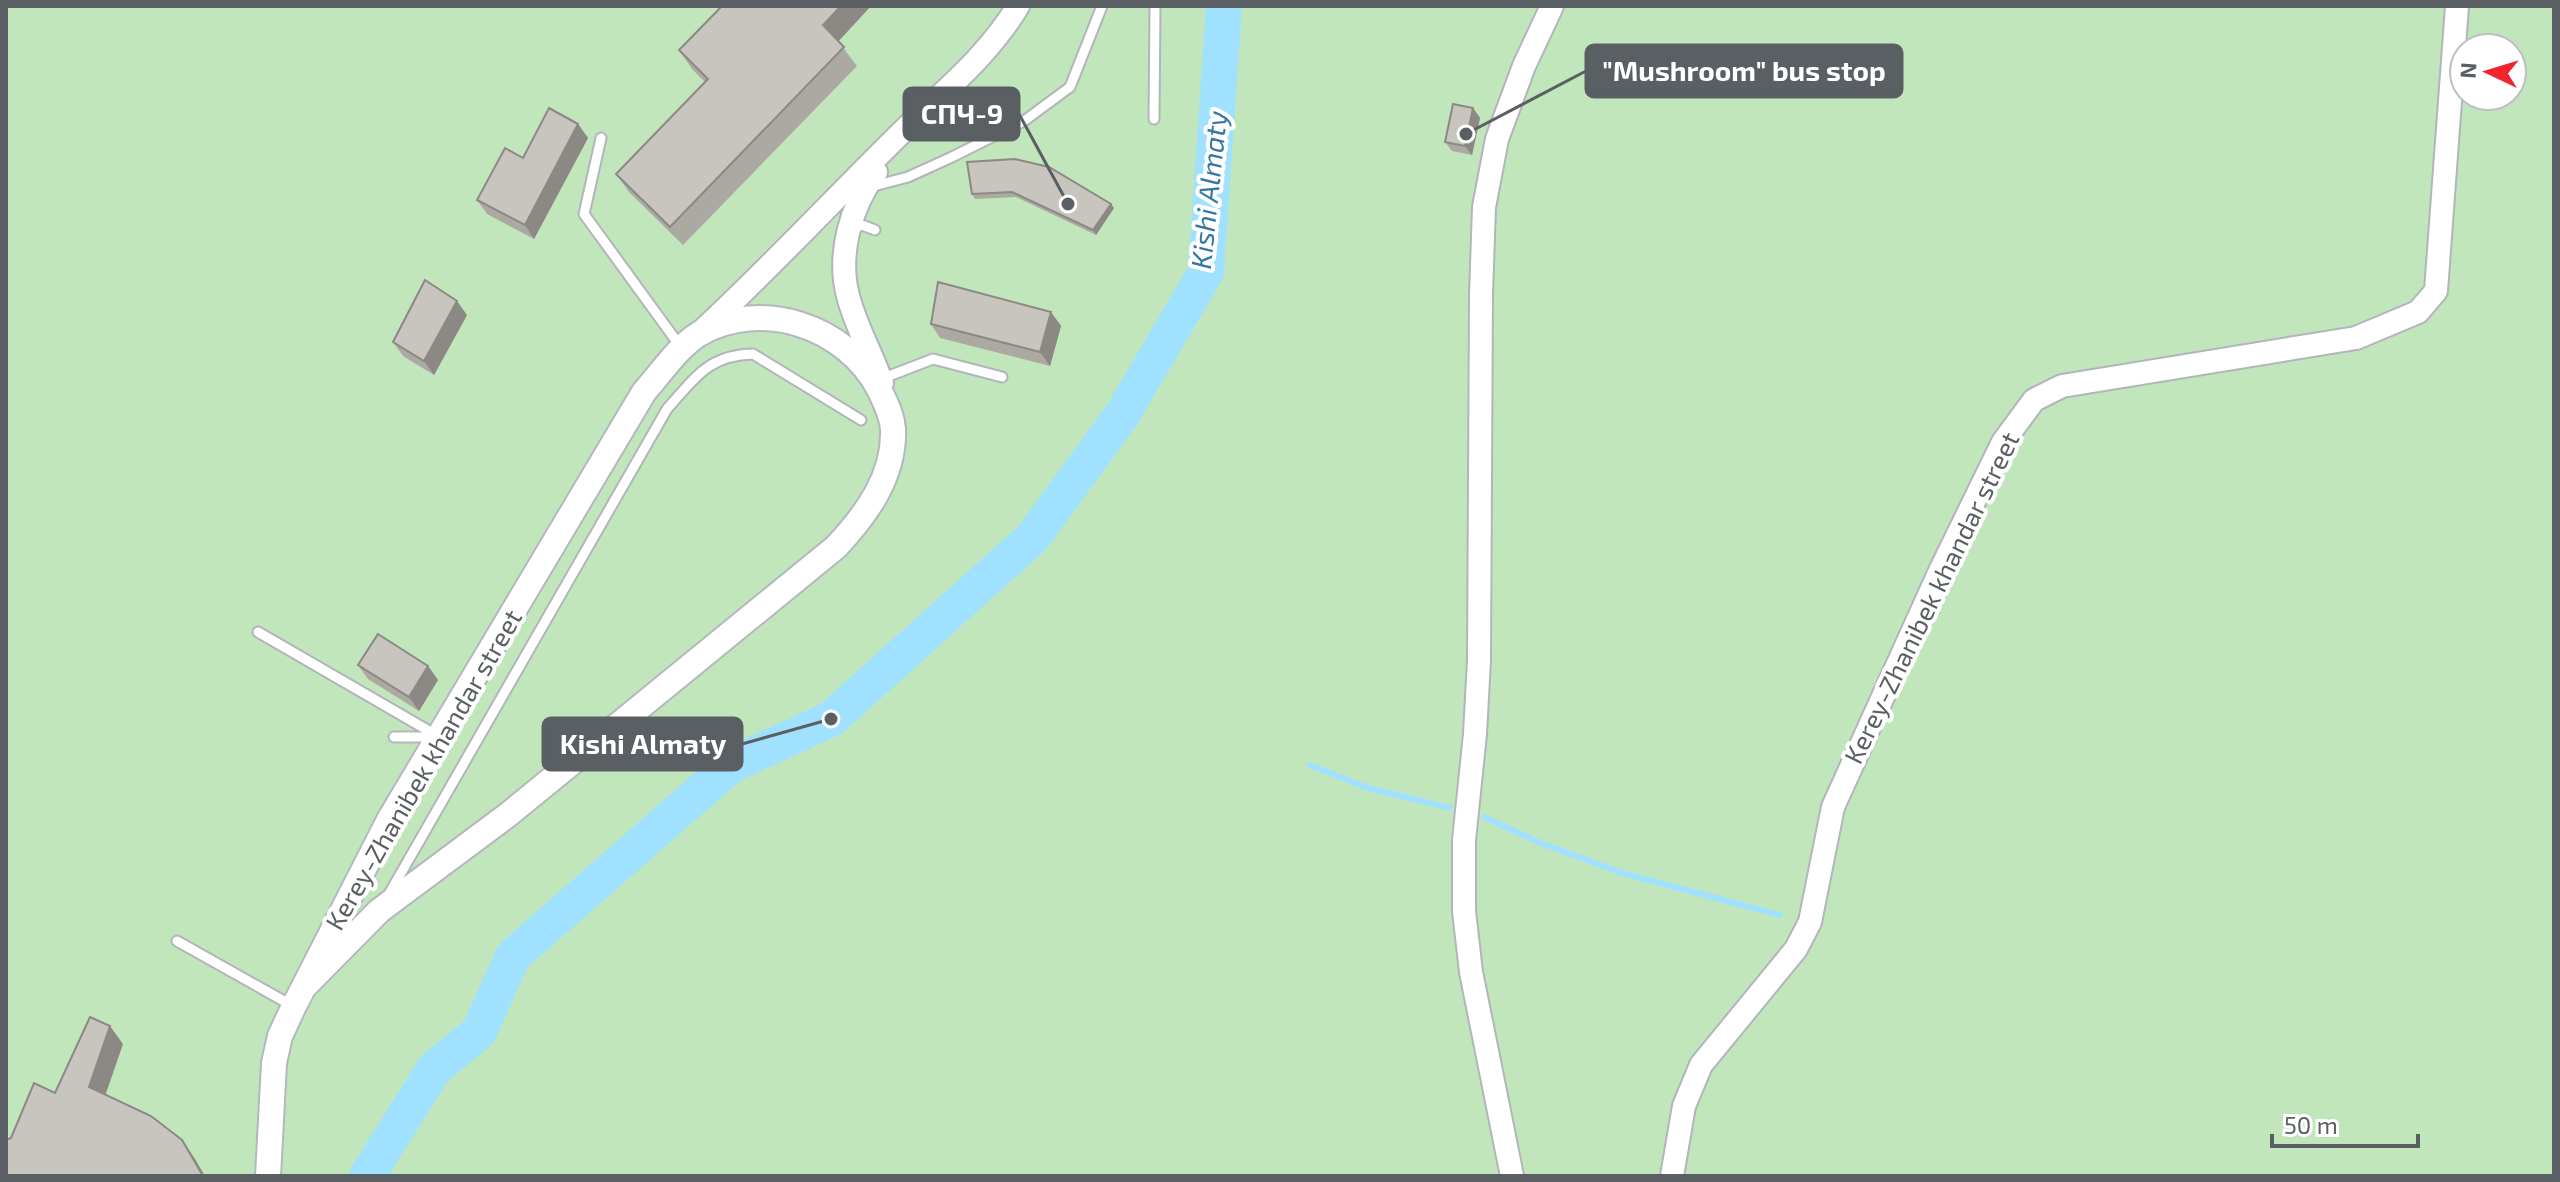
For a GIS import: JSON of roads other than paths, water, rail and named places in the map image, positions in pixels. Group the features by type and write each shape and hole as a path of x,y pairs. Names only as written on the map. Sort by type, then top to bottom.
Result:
{"main road":[{"name":"Kerey-Zhanibek khandar street","path":"268,1176 274,1063 280,1036 299,997 389,820 644,392 690,342 729,321 748,318 777,319 824,334 861,363 890,410 893,429 886,473 862,519 836,547 509,814 379,911 299,997"}],"street":[{"name":"Kerey-Zhanibek khandar street","path":"690,342 976,61 1018,6"},
{"path":"1512,1176 1471,972 1464,911 1464,840 1479,660 1484,207 1497,139 1524,66 1552,6"},
{"name":"Kerey-Zhanibek khandar street","path":"1672,1176 1684,1106 1701,1065 1796,949 1810,922 1833,807 1859,744 2003,442 2034,400 2062,386 2356,338 2418,312 2436,291 2457,6"},
{"name":"Kerey-Zhanibek khandar street","path":"890,410 847,294 844,261 848,232 864,188 912,122"}],"lane":[{"path":"864,188 908,177 952,157 1024,121 1070,87 1102,6"},
{"path":"1154,119 1155,6"},
{"path":"601,138 584,214 690,342"},
{"path":"848,232 862,225 875,230"},
{"path":"379,911 667,409 715,360 736,354 753,354 861,420"},
{"path":"881,379 933,359 1002,377"},
{"path":"258,632 439,737"},
{"path":"394,737 439,737"},
{"path":"177,941 299,997"}],"waterway":[{"name":"Kіshі Almaty","path":"367,1176 434,1069 479,1032 513,956 731,765 831,719 1032,538 1122,415 1206,272 1224,6"},
{"path":"1310,765 1368,788 1450,808"},
{"path":"1484,817 1541,843 1622,873 1780,915"}],"place":[{"name":"\"Mushroom\" bus stop","path":"1466,134"},
{"name":"СПЧ-9","path":"1068,204"},
{"name":"Kіshі Almaty","path":"831,719"}]}
